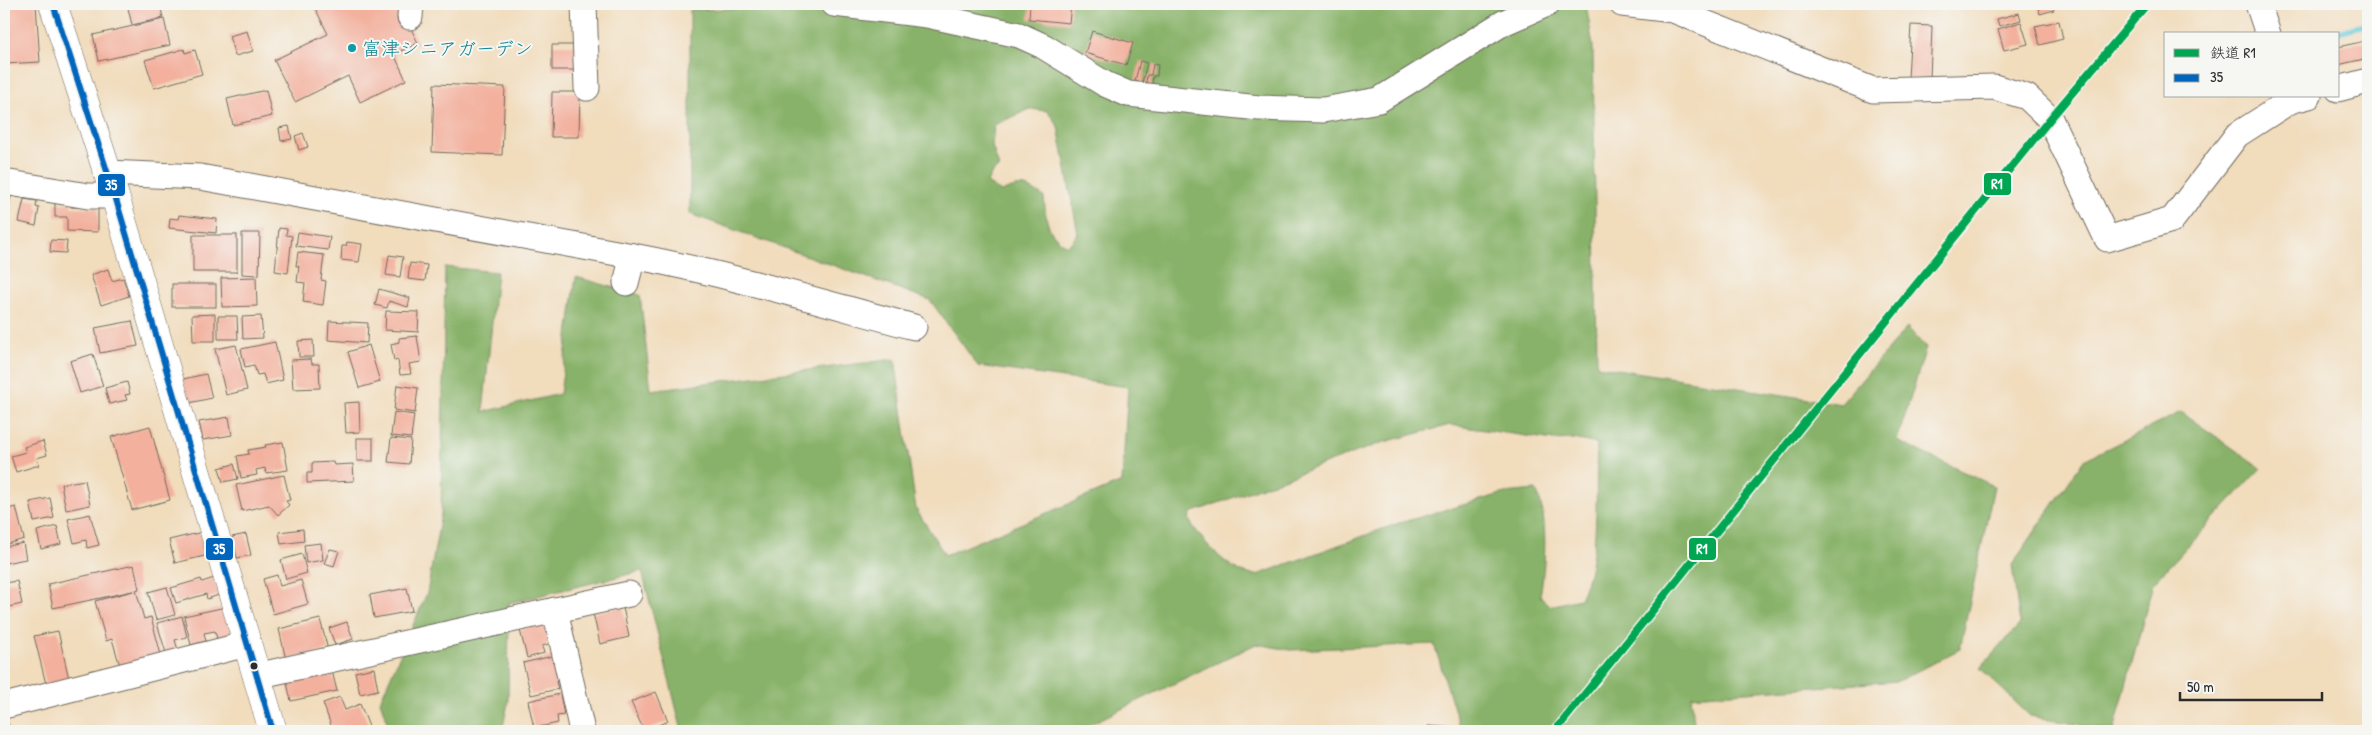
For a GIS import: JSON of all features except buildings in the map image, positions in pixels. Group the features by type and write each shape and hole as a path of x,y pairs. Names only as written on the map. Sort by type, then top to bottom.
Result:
{"highway":[{"path":"53,4 111,184 273,731"}],"street":[{"path":"584,4 587,88"},
{"path":"834,4 921,9 1019,35 1043,46 1105,84 1128,94 1259,108 1323,110 1379,100 1503,23 1547,4"},
{"path":"1622,4 1673,10 1873,90 1994,87 2026,98 2050,119 2107,239 2172,220 2236,135 2296,98"},
{"path":"2258,4 2267,32"},
{"path":"2340,88 2368,81"},
{"path":"4,182 88,196 111,184 200,177 633,256 763,286 914,327"},
{"path":"626,283 633,256"},
{"path":"256,676 629,594"},
{"path":"555,610 582,731"},
{"path":"4,706 247,644"}],"green space":[{"path":"870,4 1586,4 1593,47 1597,366 1841,404 1907,327 1926,348 1897,441 1994,486 1960,649 1898,681 1691,696 1695,731 1461,731 1434,644 1290,650 1256,644 1076,731 682,731 642,571 509,603 508,703 502,731 390,731 380,701 427,593 441,514 445,267 497,272 483,412 560,394 576,277 640,295 651,390 895,359 916,509 945,555 1122,482 1128,387 978,366 930,300 690,214 690,10","holes":["1030,109 1048,111 1058,126 1078,234 1068,246 1055,237 1048,226 1044,197 1023,187 1001,192 987,183 991,174 999,167 992,146 994,125","1450,425 1554,440 1574,439 1597,444 1594,544 1587,582 1580,599 1550,606 1540,596 1545,542 1543,514 1536,490 1505,493 1399,523 1257,575 1247,574 1238,570 1218,556 1189,520 1191,513 1384,442"]},
{"path":"2181,412 2261,468 2153,583 2114,731 2030,716 1980,668 2020,624 2012,565 2084,460"}],"waterway":[{"path":"2338,32 2368,24"}],"rail line":[{"name":"R1","path":"1555,731 2050,119 2147,4"}],"transit line":[{"name":"35","path":"53,4 115,196 273,731"}],"place":[{"name":"富津シニアガーデン","path":"352,48"}]}
